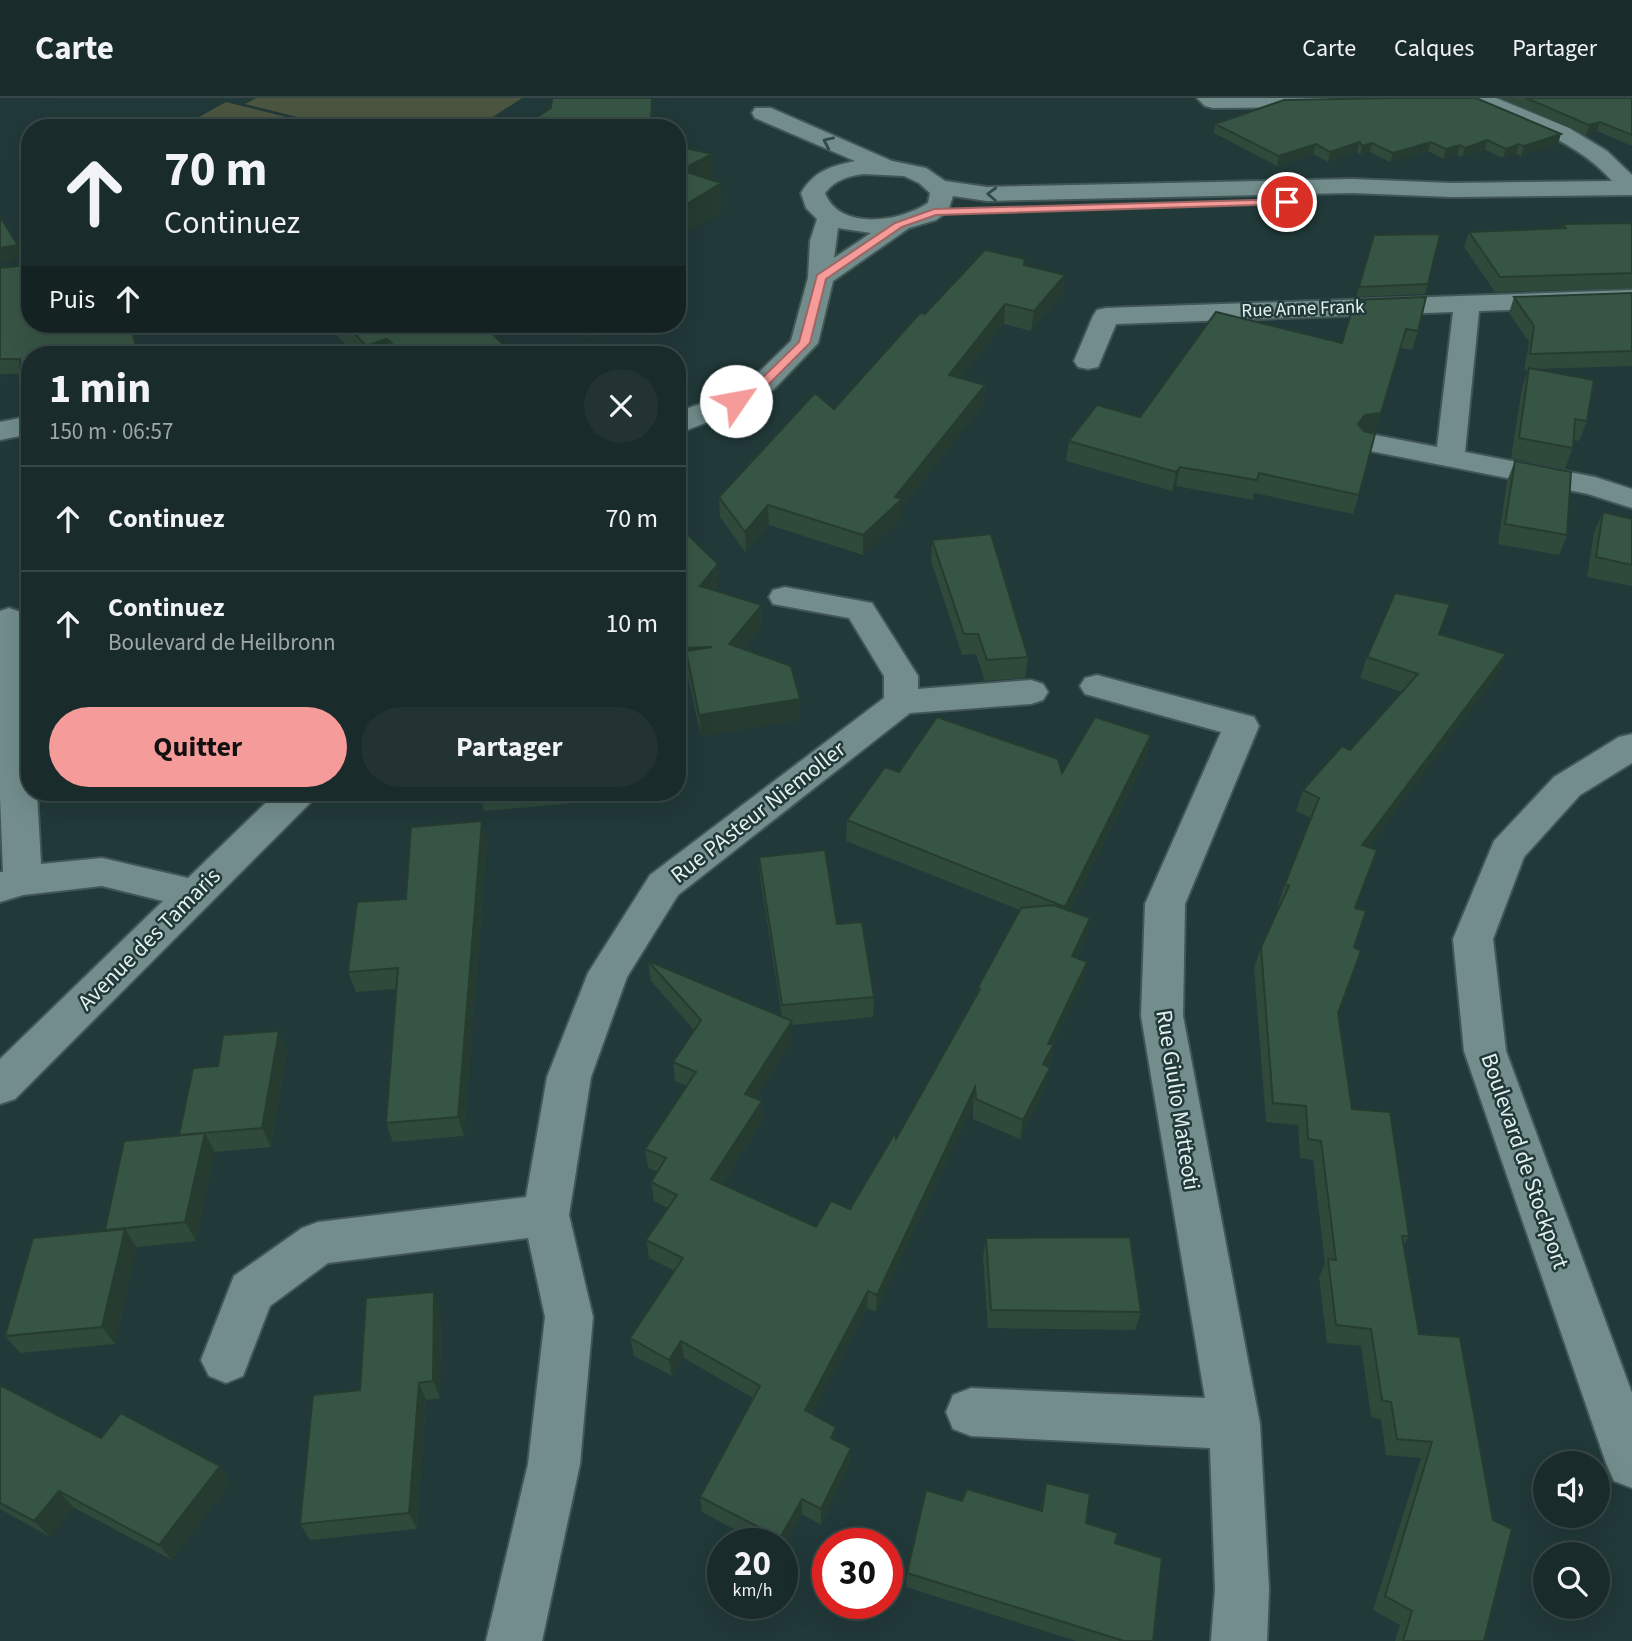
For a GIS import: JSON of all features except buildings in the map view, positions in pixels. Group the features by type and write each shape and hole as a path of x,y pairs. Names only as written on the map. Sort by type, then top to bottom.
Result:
{"street":[{"path":"1208,98 1213,101 1353,99"},
{"path":"1450,98 1464,98"},
{"path":"1477,98 1566,135 1590,148 1632,188"},
{"path":"754,105 869,161 920,174 938,187 987,194 1352,186 1452,190 1632,188"},
{"path":"754,105 782,133 817,158 822,170 821,181 813,193 814,199 822,211 830,216 862,225 899,225 919,220 934,212 943,200 938,187"},
{"path":"821,181 851,169 891,167"},
{"path":"934,212 1259,204 1452,190"},
{"path":"686,419 736,401 764,383 804,343 821,278 822,240 830,216"},
{"path":"821,278 899,225"},
{"name":"Rue Anne Frank","path":"1088,361 1106,316 1632,298"},
{"path":"1450,458 1467,303"},
{"path":"0,430 21,426"},
{"path":"1370,443 1595,486 1632,499"},
{"path":"785,597 860,610 901,677 901,702 1031,692"},
{"path":"13,618 11,884 102,872 195,894"},
{"name":"Rue Giulio Matteoti","path":"1097,685 1241,726 1165,904 1161,1016 1235,1424 1242,1588 1238,1641"},
{"name":"Rue PAsteur Niemoller","path":"514,1641 554,1464 569,1317 546,1215 569,1077 608,973 664,885 901,702"},
{"name":"Boulevard de Stockport","path":"1632,746 1567,786 1507,850 1473,939 1485,1051 1632,1463"},
{"name":"Avenue des Tamaris","path":"0,1086 290,801"},
{"path":"226,1360 251,1292 318,1243 546,1215"},
{"path":"971,1412 1235,1424"}],"green space":[{"path":"256,98 522,98 490,119 305,119 245,104"},
{"path":"226,102 295,119 195,119"}],"route":[{"path":"736,401 764,383 804,343 821,278 899,225 919,220 934,212 1287,202"}]}
